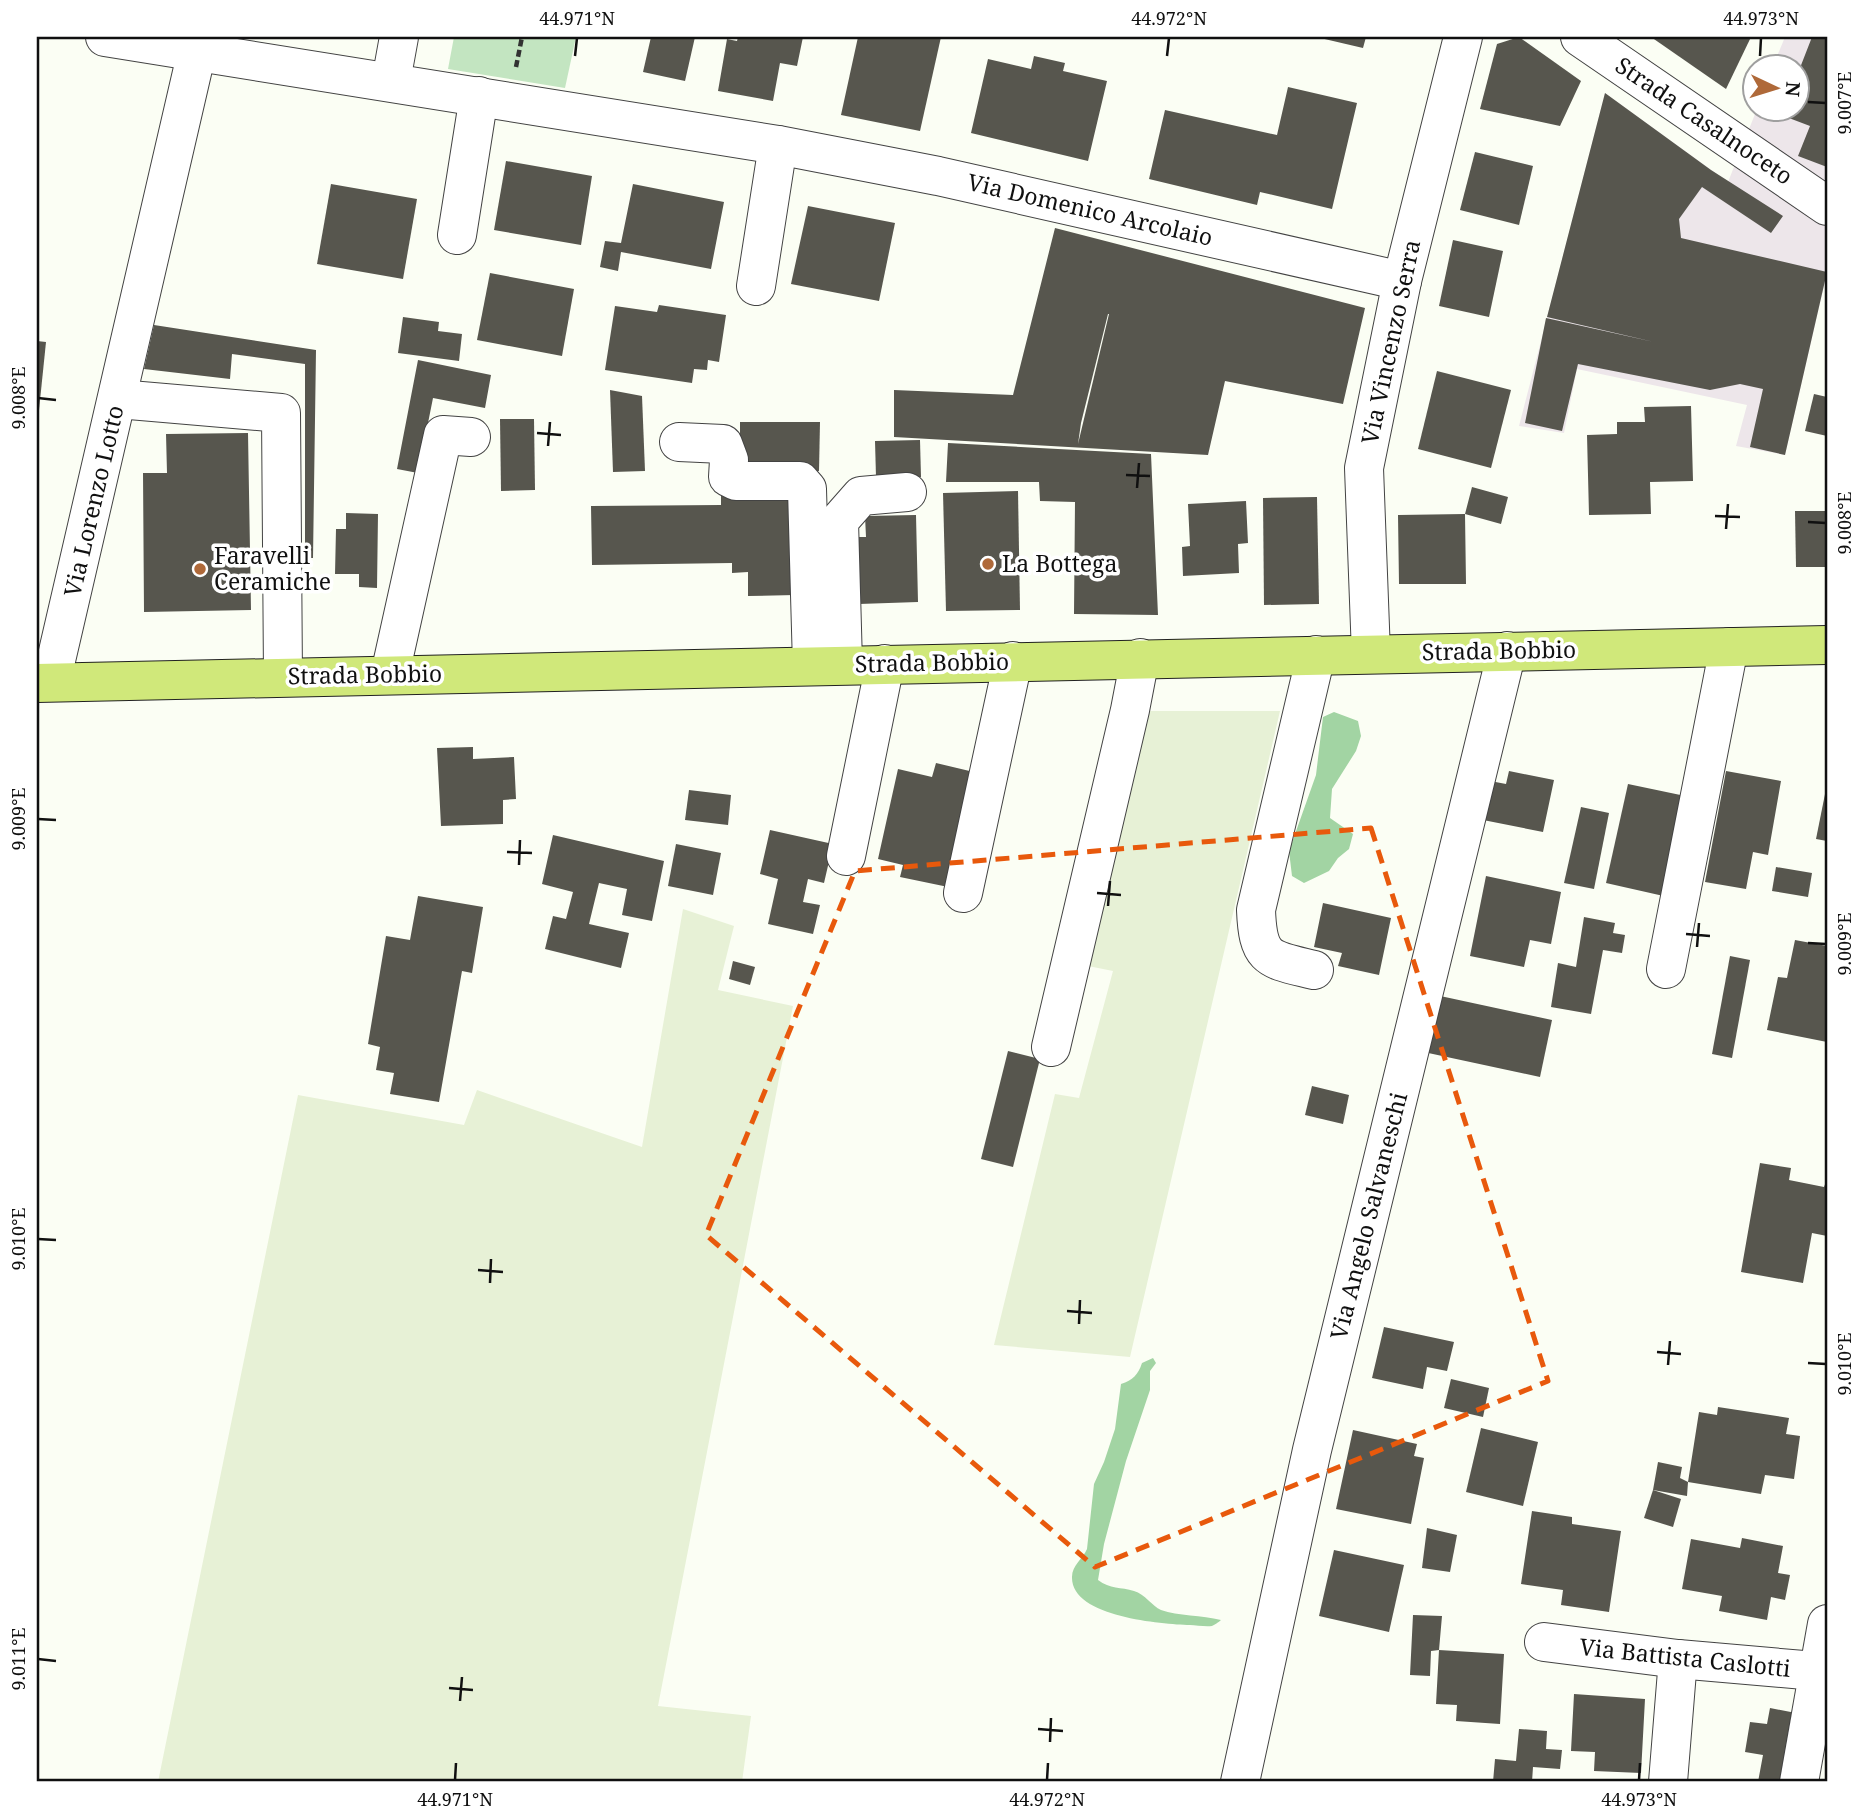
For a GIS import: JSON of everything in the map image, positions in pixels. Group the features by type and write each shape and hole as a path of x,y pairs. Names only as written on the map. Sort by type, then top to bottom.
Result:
{"main road":[{"name":"Strada Bobbio","path":"44,682 1827,645"}],"street":[{"name":"Via Domenico Arcolaio","path":"105,37 778,145 938,176 1402,281"},
{"path":"391,81 399,37"},
{"name":"Via Vincenzo Serra","path":"1371,653 1364,468 1402,281 1462,37"},
{"name":"Strada Casalnoceto","path":"1580,37 1827,206"},
{"name":"Via Lorenzo Lotto","path":"44,682 118,399 197,51"},
{"path":"457,235 479,96"},
{"path":"756,286 778,145"},
{"path":"118,399 281,413 283,677"},
{"path":"390,674 443,435 471,437"},
{"path":"679,442 723,444 729,460 728,477 736,481 800,481 807,489 827,665"},
{"path":"827,665 839,521 861,496 907,492"},
{"path":"1666,969 1730,647"},
{"name":"Via Angelo Salvaneschi","path":"1240,1782 1311,1450 1507,651"},
{"path":"1314,970 1278,961 1266,955 1257,937 1256,910 1316,655"},
{"path":"1051,1047 1140,658"},
{"path":"963,893 1013,661"},
{"path":"846,856 885,664"},
{"path":"1800,1782 1822,1672 1827,1624"},
{"name":"Via Battista Caslotti","path":"1544,1642 1678,1659 1822,1672"},
{"path":"1668,1782 1678,1659"}],"highlighted area":[{"path":"1371,828 1548,1381 1095,1567 706,1235 855,871"}],"shaded area":[{"path":"1785,37 1827,37 1827,273 1785,455 1736,446 1747,405 1577,369 1564,433 1519,426 1605,93 1728,182 1752,122 1812,122 1812,52 1779,52"}],"green space":[{"path":"454,37 576,37 565,88 448,69"},
{"path":"1145,711 1280,711 1130,1357 994,1345 1055,1094 1079,1098 1113,971 1083,965"},
{"path":"1334,712 1358,721 1361,736 1356,751 1332,789 1330,818 1353,834 1349,849 1329,871 1304,883 1292,876 1289,851 1316,775 1323,717"},
{"path":"683,909 734,926 718,990 793,1006 658,1706 751,1716 742,1782 158,1782 298,1095 464,1125 477,1090 642,1147"},
{"path":"1153,1358 1156,1363 1150,1371 1150,1390 1126,1461 1104,1544 1098,1580 1138,1593 1161,1610 1221,1620 1212,1626 1140,1620 1102,1610 1086,1601 1076,1591 1072,1577 1087,1549 1094,1484 1115,1429 1121,1384 1129,1381 1139,1371 1142,1363"}],"building":[{"path":"651,37 695,37 685,81 643,72"},
{"path":"738,37 803,37 797,66 780,63 773,101 718,91 727,39 737,41"},
{"path":"858,37 941,37 920,131 841,115"},
{"path":"1316,37 1366,37 1363,48"},
{"path":"1519,37 1581,81 1560,126 1480,109 1497,44"},
{"path":"1651,37 1751,37 1726,89"},
{"path":"1812,37 1827,37 1827,167 1798,156 1810,126 1799,122 1812,122 1812,52 1806,52"},
{"path":"1034,56 1065,63 1063,71 1107,81 1088,161 971,133 988,59 1031,69"},
{"path":"1288,87 1357,103 1332,209 1260,192 1257,205 1149,179 1165,110 1277,135"},
{"path":"1605,93 1711,170 1783,216 1771,233 1702,187 1679,219 1681,238 1827,272 1785,455 1750,447 1763,389 1740,384 1710,390 1578,364 1562,431 1525,423 1546,318 1654,342 1547,317"},
{"path":"1475,152 1533,166 1519,225 1460,210"},
{"path":"506,161 592,176 581,245 494,230"},
{"path":"331,184 417,199 403,279 317,264"},
{"path":"633,184 724,202 711,269 621,252 618,271 600,267 605,241 621,243"},
{"path":"808,206 895,223 879,301 791,284"},
{"path":"1055,228 1365,308 1343,404 1225,381 1208,455 894,437 894,390 1013,395","holes":["1109,314 1078,444 1081,423"]},
{"path":"1453,240 1503,251 1489,317 1439,306"},
{"path":"490,273 574,289 562,356 477,340"},
{"path":"659,305 726,315 719,362 708,360 707,370 694,369 692,383 605,370 615,306 657,312"},
{"path":"403,317 439,322 438,331 462,334 459,361 398,353"},
{"path":"154,325 316,350 313,558 291,558 292,545 305,546 305,364 232,354 230,379 144,369"},
{"path":"37,341 46,342 39,410 37,410"},
{"path":"418,360 491,375 485,408 433,398 418,473 397,469"},
{"path":"1437,371 1511,390 1491,468 1418,449"},
{"path":"610,390 642,396 645,471 613,472"},
{"path":"1814,394 1827,397 1827,436 1805,431"},
{"path":"1691,406 1693,481 1650,482 1651,514 1589,515 1587,435 1617,434 1617,422 1645,422 1644,407"},
{"path":"500,419 534,419 535,490 501,491"},
{"path":"740,422 820,422 819,471 740,470"},
{"path":"248,433 251,610 144,612 143,473 167,473 166,434"},
{"path":"920,440 921,477 876,477 875,441"},
{"path":"948,443 1151,454 1158,615 1074,614 1075,502 1040,501 1039,482 946,482"},
{"path":"1472,487 1508,497 1501,524 1465,514"},
{"path":"794,490 795,595 748,596 748,572 732,573 732,563 592,565 591,506 721,505 721,491"},
{"path":"1018,491 1020,610 946,611 943,493"},
{"path":"1317,497 1319,604 1264,605 1263,498"},
{"path":"1246,501 1248,543 1238,544 1239,573 1183,576 1182,547 1190,546 1188,504"},
{"path":"1795,511 1827,511 1827,567 1796,567"},
{"path":"346,513 378,514 377,588 359,587 359,574 335,574 336,529 346,529"},
{"path":"1465,514 1466,584 1399,584 1398,515"},
{"path":"916,515 918,602 859,604 857,537 866,537 865,516"},
{"path":"473,747 473,759 514,757 516,799 503,800 503,824 441,826 437,748"},
{"path":"936,763 978,773 953,888 900,877 903,865 878,859 898,769 932,777"},
{"path":"1509,771 1554,780 1543,832 1478,819 1485,780 1506,784"},
{"path":"1726,771 1781,781 1768,855 1753,852 1746,889 1705,882"},
{"path":"1628,784 1690,797 1668,897 1606,883"},
{"path":"1827,789 1827,841 1816,839"},
{"path":"689,790 731,795 728,825 685,820"},
{"path":"1581,807 1609,813 1594,889 1564,883"},
{"path":"770,830 833,844 824,883 808,879 803,902 820,905 813,934 768,924 778,879 760,874"},
{"path":"553,835 664,861 652,921 622,915 627,889 599,883 589,924 629,933 621,968 545,949 553,916 566,919 573,892 542,884"},
{"path":"676,844 721,853 713,895 668,886"},
{"path":"1776,867 1812,873 1808,897 1772,891"},
{"path":"1486,876 1561,892 1551,944 1530,940 1524,967 1470,956"},
{"path":"418,896 483,907 472,973 462,971 439,1102 390,1094 394,1073 376,1070 380,1047 368,1044 386,936 410,940"},
{"path":"1323,903 1391,918 1379,975 1338,966 1342,953 1314,947"},
{"path":"1584,917 1615,923 1613,933 1625,935 1622,953 1603,950 1591,1014 1551,1007 1558,963 1576,967"},
{"path":"1795,940 1827,946 1827,1042 1767,1030 1778,977 1787,978"},
{"path":"1730,956 1750,960 1732,1058 1712,1054"},
{"path":"733,961 755,967 750,985 729,979"},
{"path":"1431,994 1552,1020 1540,1077 1419,1051"},
{"path":"1008,1051 1040,1059 1013,1167 981,1159"},
{"path":"1312,1086 1349,1095 1343,1124 1305,1115"},
{"path":"1760,1163 1791,1168 1789,1180 1824,1187 1827,1179 1827,1236 1812,1233 1803,1283 1741,1272"},
{"path":"1384,1327 1454,1342 1447,1371 1427,1367 1423,1389 1372,1378"},
{"path":"1451,1379 1489,1388 1483,1417 1444,1408"},
{"path":"1718,1407 1789,1418 1786,1434 1800,1436 1794,1479 1765,1475 1761,1494 1688,1482 1699,1412 1717,1415"},
{"path":"1481,1428 1538,1442 1523,1506 1466,1492"},
{"path":"1353,1430 1417,1444 1414,1456 1424,1458 1411,1524 1336,1509"},
{"path":"1658,1462 1682,1467 1680,1478 1688,1482 1687,1496 1653,1490"},
{"path":"1653,1490 1681,1499 1673,1527 1644,1518"},
{"path":"1532,1511 1572,1517 1572,1524 1621,1531 1609,1612 1561,1605 1563,1590 1521,1584"},
{"path":"1427,1528 1457,1535 1450,1572 1422,1568"},
{"path":"1742,1538 1783,1546 1778,1573 1790,1575 1785,1600 1771,1597 1767,1620 1719,1611 1722,1596 1682,1589 1691,1539 1740,1548"},
{"path":"1334,1550 1404,1565 1389,1632 1319,1616"},
{"path":"1413,1615 1442,1616 1439,1650 1431,1651 1430,1676 1410,1675"},
{"path":"1439,1650 1504,1654 1500,1724 1456,1721 1457,1705 1436,1704"},
{"path":"1574,1694 1645,1699 1641,1773 1594,1771 1595,1752 1571,1751"},
{"path":"1770,1708 1801,1714 1790,1782 1758,1782 1763,1755 1745,1752 1750,1722 1767,1724"},
{"path":"1519,1729 1547,1731 1546,1749 1562,1750 1560,1769 1533,1767 1532,1782 1493,1782 1495,1759 1516,1761"}],"place":[{"name":"La Bottega","path":"988,564"},
{"name":"Faravelli Ceramiche","path":"200,569"}]}
